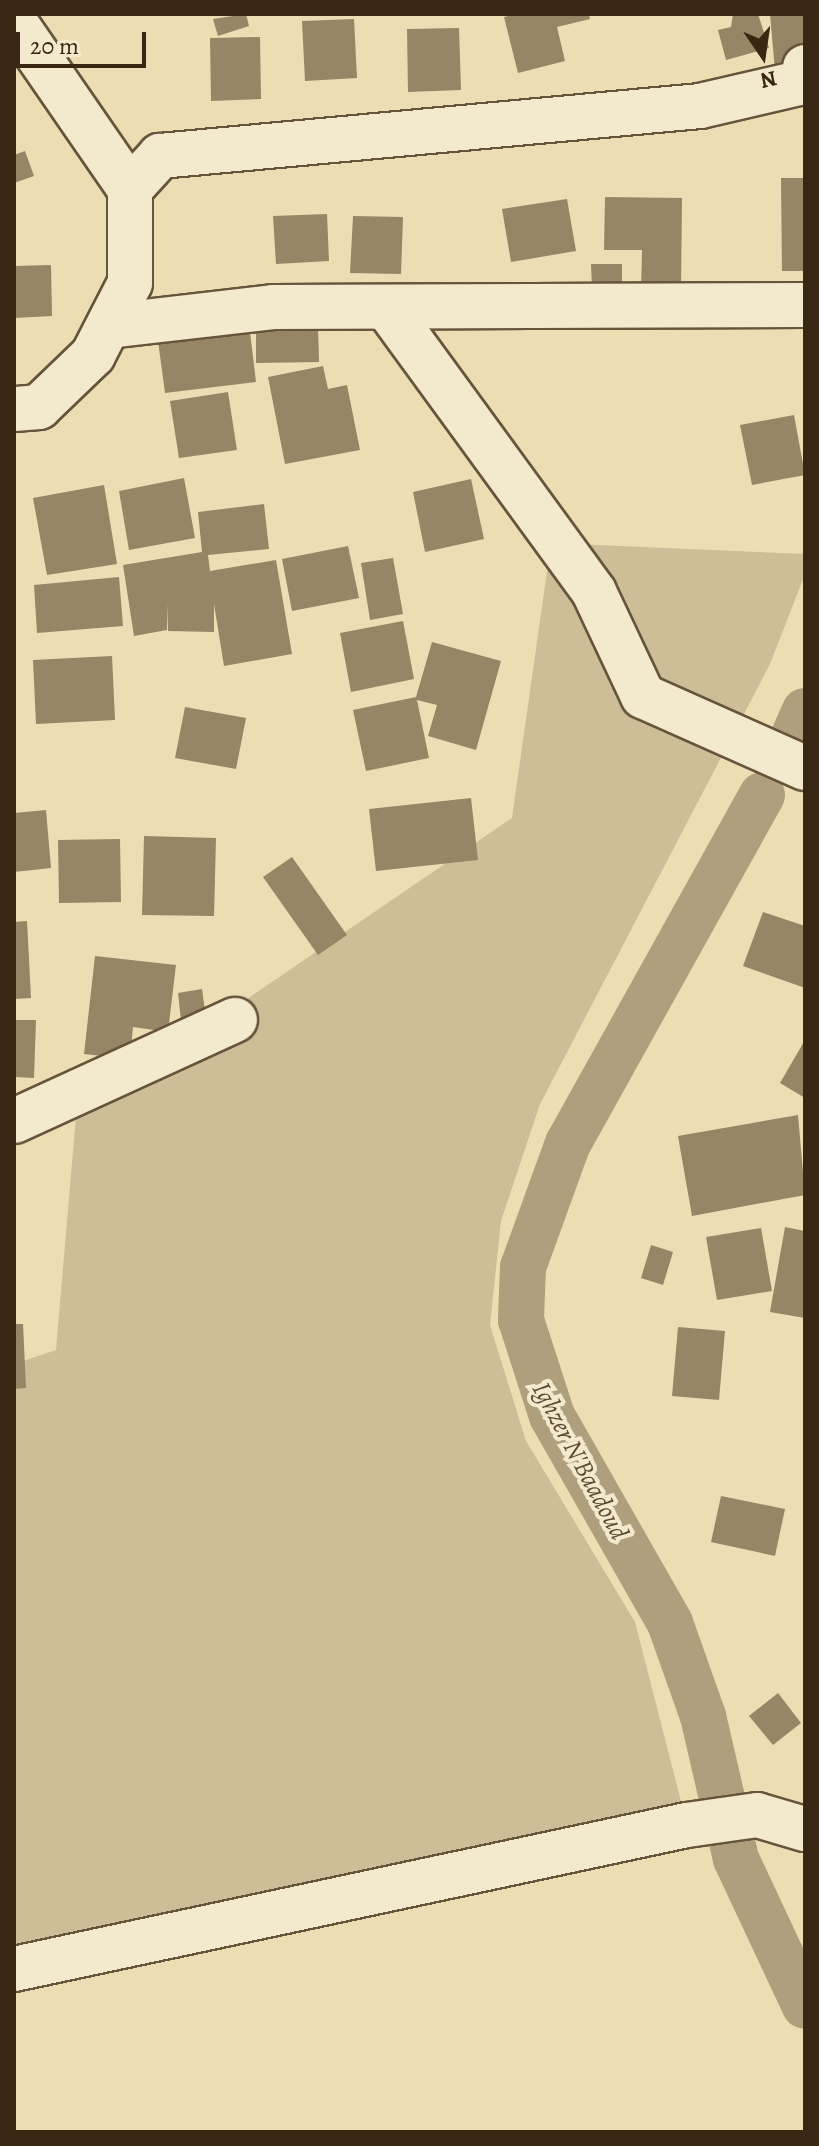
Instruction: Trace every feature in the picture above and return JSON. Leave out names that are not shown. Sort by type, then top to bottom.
[{"type":"street","points":[[14,21],[130,189],[130,283],[109,326],[93,355],[39,407],[14,409]]},
{"type":"street","points":[[130,189],[160,156],[700,106],[804,82],[805,67]]},
{"type":"street","points":[[109,326],[273,307],[390,312],[805,305]]},
{"type":"street","points":[[390,312],[594,592],[643,696],[805,768]]},
{"type":"street","points":[[14,1121],[235,1020]]},
{"type":"street","points":[[14,1969],[687,1825],[757,1815],[805,1829]]},
{"type":"shaded area","points":[[551,543],[805,554],[805,574],[770,664],[540,1104],[501,1221],[490,1325],[526,1441],[635,1622],[684,1813],[14,1944],[14,1364],[56,1350],[76,1116],[512,818]]},
{"type":"building","points":[[246,14],[249,26],[218,36],[213,19]]},
{"type":"building","points":[[517,14],[589,14],[590,19],[557,27],[565,61],[518,73],[504,17]]},
{"type":"building","points":[[733,14],[758,14],[769,48],[726,60],[718,30],[731,27]]},
{"type":"building","points":[[770,14],[805,14],[805,68],[775,71]]},
{"type":"building","points":[[354,19],[357,78],[305,81],[302,21]]},
{"type":"building","points":[[459,28],[461,90],[408,92],[407,29]]},
{"type":"building","points":[[260,37],[261,99],[211,101],[210,38]]},
{"type":"building","points":[[25,151],[34,176],[14,183],[14,155]]},
{"type":"building","points":[[781,178],[805,178],[805,271],[782,271]]},
{"type":"building","points":[[605,197],[682,198],[681,295],[641,295],[642,250],[604,250]]},
{"type":"building","points":[[567,199],[576,251],[511,262],[502,209]]},
{"type":"building","points":[[327,214],[329,261],[276,264],[273,216]]},
{"type":"building","points":[[353,216],[403,217],[401,274],[350,273]]},
{"type":"building","points":[[591,264],[622,264],[622,287],[592,288]]},
{"type":"building","points":[[51,265],[52,316],[14,318],[14,266]]},
{"type":"building","points":[[248,315],[256,382],[165,393],[156,326]]},
{"type":"building","points":[[318,325],[319,362],[256,363],[256,327]]},
{"type":"building","points":[[323,366],[328,389],[347,385],[360,450],[285,464],[268,377]]},
{"type":"building","points":[[228,392],[237,450],[179,458],[170,401]]},
{"type":"building","points":[[794,415],[805,475],[752,485],[740,425]]},
{"type":"building","points":[[184,478],[195,538],[129,550],[119,491]]},
{"type":"building","points":[[471,479],[484,539],[425,552],[413,492]]},
{"type":"building","points":[[104,485],[117,564],[47,575],[33,498]]},
{"type":"building","points":[[264,504],[269,549],[208,555],[210,571],[276,560],[292,654],[224,666],[214,604],[214,632],[168,631],[168,604],[167,630],[134,636],[123,565],[202,552],[198,512]]},
{"type":"building","points":[[348,546],[359,598],[292,611],[282,559]]},
{"type":"building","points":[[393,558],[403,614],[370,620],[361,563]]},
{"type":"building","points":[[119,577],[123,626],[37,633],[34,585]]},
{"type":"building","points":[[403,621],[414,679],[351,692],[340,633]]},
{"type":"building","points":[[432,642],[501,661],[476,750],[428,736],[437,705],[417,700],[429,758],[366,771],[353,710],[416,697]]},
{"type":"building","points":[[112,656],[115,720],[36,724],[33,660]]},
{"type":"building","points":[[185,707],[246,718],[236,769],[175,758]]},
{"type":"building","points":[[471,798],[478,860],[376,871],[369,809]]},
{"type":"building","points":[[46,810],[51,868],[14,872],[14,813]]},
{"type":"building","points":[[144,836],[216,838],[214,916],[142,915]]},
{"type":"building","points":[[120,839],[121,902],[59,903],[58,840]]},
{"type":"building","points":[[292,857],[347,935],[318,955],[263,877]]},
{"type":"building","points":[[763,912],[805,926],[805,988],[743,966]]},
{"type":"building","points":[[27,921],[31,998],[14,999],[14,922]]},
{"type":"building","points":[[95,956],[176,965],[168,1032],[133,1027],[130,1059],[84,1054]]},
{"type":"building","points":[[202,989],[207,1025],[182,1029],[178,993]]},
{"type":"building","points":[[14,1020],[36,1020],[34,1078],[14,1077]]},
{"type":"building","points":[[805,1040],[805,1098],[780,1083]]},
{"type":"building","points":[[798,1115],[805,1195],[692,1216],[678,1136]]},
{"type":"building","points":[[785,1227],[805,1231],[805,1318],[770,1312]]},
{"type":"building","points":[[761,1228],[772,1291],[717,1300],[706,1237]]},
{"type":"building","points":[[651,1245],[673,1252],[663,1285],[641,1278]]},
{"type":"building","points":[[14,1324],[23,1324],[26,1388],[14,1389]]},
{"type":"building","points":[[678,1327],[725,1331],[719,1400],[672,1396]]},
{"type":"building","points":[[721,1496],[785,1509],[775,1556],[711,1542]]},
{"type":"building","points":[[778,1693],[801,1723],[773,1745],[749,1716]]},
{"type":"waterway","name":"Ighzer N'Baadoud","points":[[791,742],[805,711]]},
{"type":"waterway","name":"Ighzer N'Baadoud","points":[[762,795],[568,1143],[523,1267],[521,1320],[552,1416],[670,1623],[703,1716],[736,1859],[805,2006]]}]
